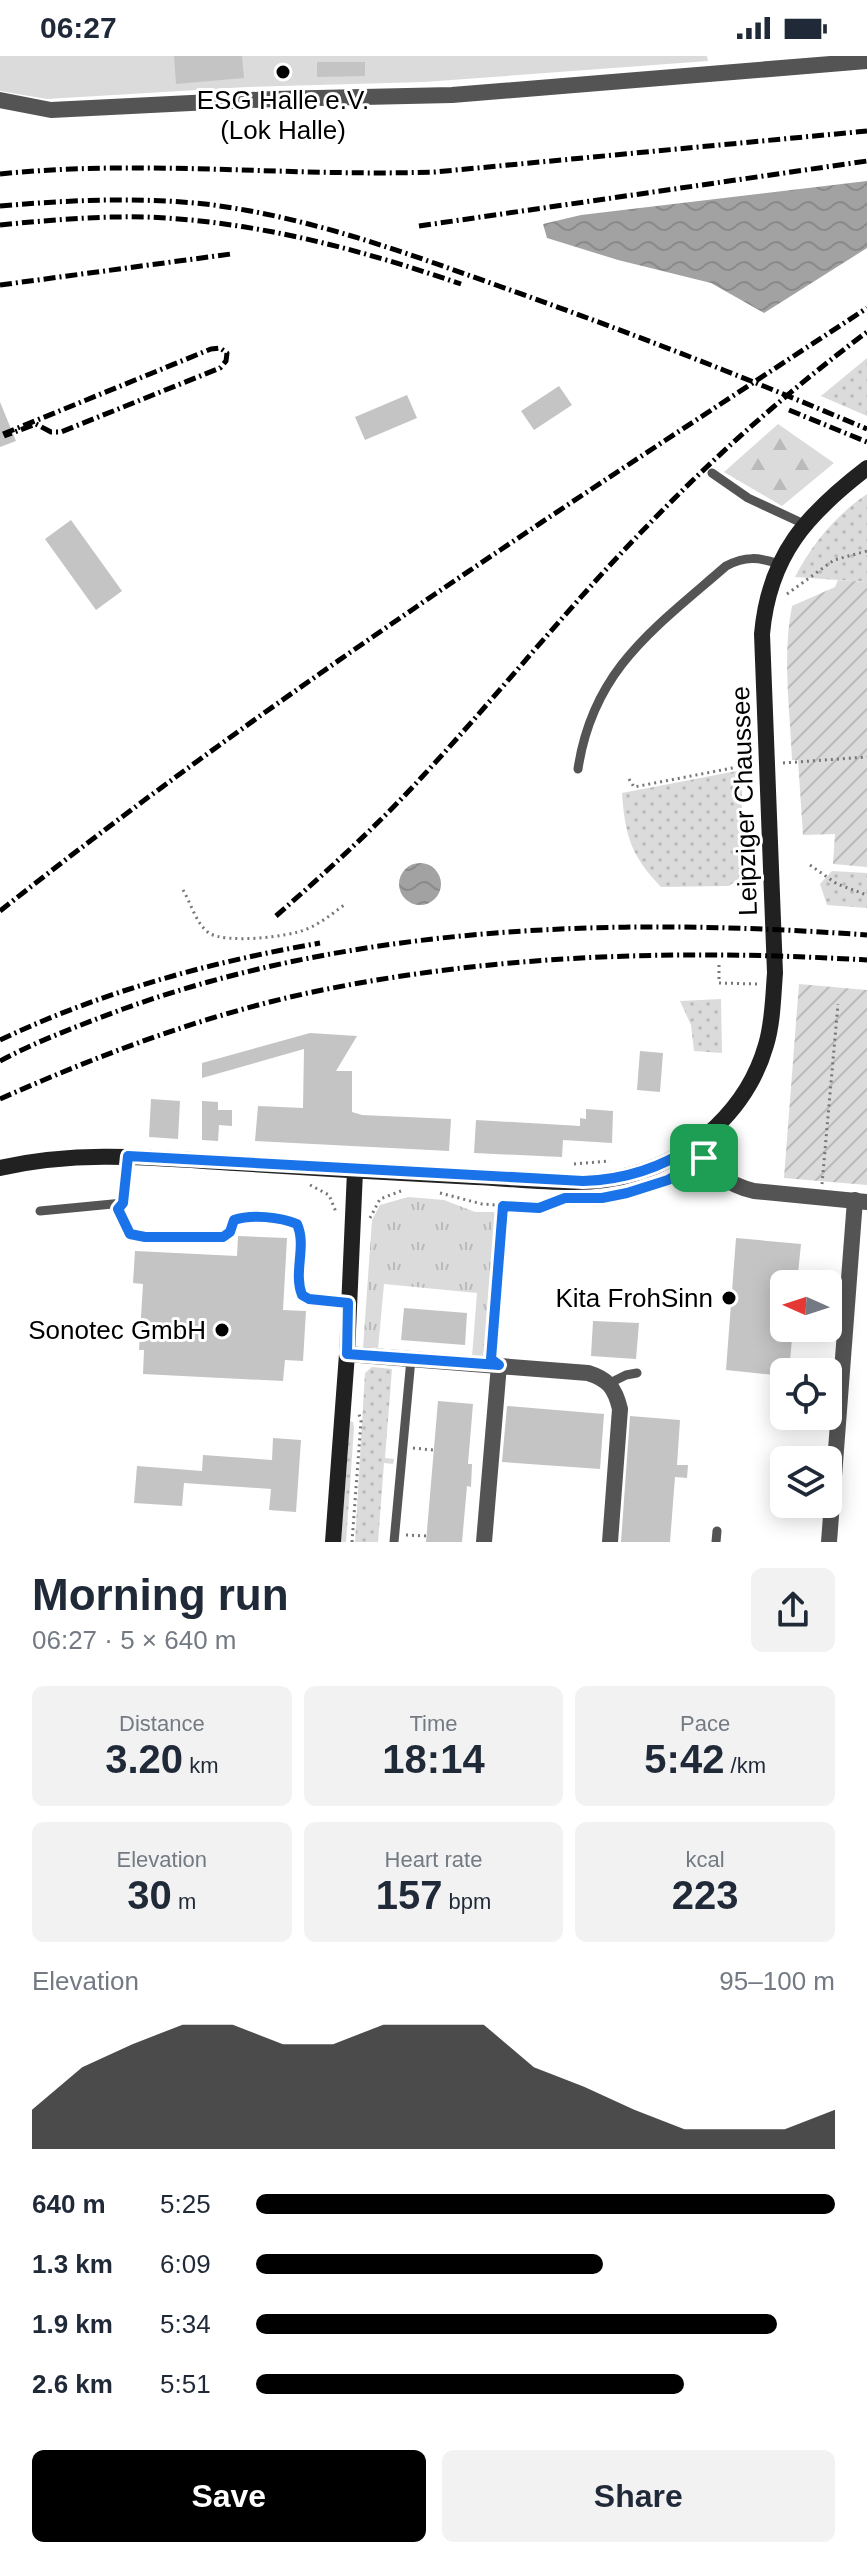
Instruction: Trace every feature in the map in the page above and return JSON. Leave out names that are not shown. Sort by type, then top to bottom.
[{"type":"main road","name":"Leipziger Chaussee","points":[[0,1168],[53,1158],[128,1156],[355,1171],[597,1181],[642,1171],[670,1160],[695,1145],[718,1126],[750,1084],[766,1044],[772,1018],[775,973],[762,634],[767,597],[779,564],[804,524],[867,468]]},
{"type":"main road","points":[[333,1542],[347,1354],[355,1171]]},
{"type":"street","points":[[0,100],[51,110],[273,99],[452,95],[809,61],[867,61]]},
{"type":"street","points":[[695,1145],[713,1171],[737,1187],[861,1201],[829,1542]]},
{"type":"street","points":[[347,1354],[588,1373],[610,1383],[620,1409],[610,1542]]},
{"type":"street","points":[[484,1542],[499,1365]]},
{"type":"lane","points":[[712,473],[748,498],[804,524]]},
{"type":"lane","points":[[578,769],[585,734],[604,689],[644,638],[726,566],[746,558],[779,564]]},
{"type":"lane","points":[[128,1156],[123,1203],[118,1209],[130,1234],[145,1237],[223,1237],[230,1232],[234,1220],[242,1217],[287,1220],[297,1224],[301,1232],[299,1287],[302,1295],[309,1299],[348,1303]]},
{"type":"lane","points":[[40,1211],[123,1203]]},
{"type":"lane","points":[[394,1538],[411,1359]]},
{"type":"lane","points":[[610,1383],[637,1373]]},
{"type":"path","points":[[786,584],[783,594],[794,591],[834,560],[867,551]]},
{"type":"path","points":[[781,763],[867,757]]},
{"type":"path","points":[[629,779],[634,787],[753,764]]},
{"type":"path","points":[[810,865],[837,884],[867,895]]},
{"type":"path","points":[[183,890],[209,933],[226,938],[267,937],[304,931],[326,920],[344,905]]},
{"type":"path","points":[[719,965],[719,983],[761,984]]},
{"type":"path","points":[[822,1186],[838,1004]]},
{"type":"path","points":[[585,1163],[613,1161]]},
{"type":"path","points":[[306,1185],[319,1188],[329,1195],[337,1214]]},
{"type":"path","points":[[368,1227],[377,1202],[408,1189]]},
{"type":"path","points":[[432,1191],[482,1204],[539,1208],[570,1198]]},
{"type":"path","points":[[499,1365],[491,1359],[503,1206]]},
{"type":"path","points":[[350,1542],[361,1421],[356,1411]]},
{"type":"path","points":[[401,1448],[433,1450]]},
{"type":"path","points":[[394,1538],[427,1536]]},
{"type":"green space","name":"ESG Halle e.V. (Lok Halle)","points":[[0,56],[707,56],[708,61],[424,82],[247,87],[47,99],[0,91]]},
{"type":"green space","points":[[867,358],[867,416],[821,396]]},
{"type":"green space","points":[[778,424],[834,463],[782,506],[724,472]]},
{"type":"green space","points":[[867,494],[867,582],[795,577],[826,531]]},
{"type":"green space","points":[[838,580],[867,582],[867,867],[833,864],[835,834],[803,835],[798,760],[792,760],[787,663],[792,606],[835,587]]},
{"type":"green space","points":[[742,770],[742,876],[729,886],[661,887],[631,844],[622,793]]},
{"type":"green space","points":[[832,871],[867,873],[867,908],[827,905],[820,884]]},
{"type":"green space","points":[[799,984],[867,990],[867,1185],[784,1178]]},
{"type":"green space","points":[[721,999],[722,1053],[694,1051],[691,1025],[680,1001]]},
{"type":"green space","points":[[408,1197],[444,1200],[475,1212],[494,1212],[499,1217],[488,1358],[472,1357],[477,1293],[384,1284],[378,1349],[363,1348],[372,1220],[380,1205]]},
{"type":"green space","points":[[372,1367],[392,1369],[385,1458],[394,1459],[393,1464],[384,1463],[378,1542],[355,1542],[365,1373]]},
{"type":"green space","points":[[350,1421],[354,1428],[346,1542],[341,1542]]},
{"type":"water","points":[[867,181],[867,248],[764,313],[711,283],[618,260],[547,238],[543,224],[581,215]]},
{"type":"water","points":[[420,863],[435,869],[441,884],[435,899],[420,905],[405,899],[399,884],[405,869]]},
{"type":"building","points":[[174,56],[242,56],[244,78],[176,84]]},
{"type":"building","points":[[317,62],[365,62],[365,76],[317,77]]},
{"type":"building","points":[[559,386],[572,405],[534,430],[521,411]]},
{"type":"building","points":[[407,395],[417,418],[365,440],[355,417]]},
{"type":"building","points":[[0,402],[16,441],[0,447]]},
{"type":"building","points":[[71,520],[122,591],[96,610],[45,539]]},
{"type":"building","points":[[310,1033],[357,1036],[336,1071],[352,1071],[352,1112],[451,1119],[449,1151],[255,1141],[258,1106],[303,1108],[304,1049],[202,1078],[202,1063]]},
{"type":"building","points":[[640,1051],[663,1053],[660,1092],[637,1090]]},
{"type":"building","points":[[151,1099],[180,1101],[178,1139],[149,1137]]},
{"type":"building","points":[[202,1101],[218,1102],[218,1110],[232,1110],[232,1126],[219,1125],[218,1141],[202,1140]]},
{"type":"building","points":[[586,1109],[613,1111],[612,1143],[563,1140],[562,1157],[474,1153],[476,1120],[580,1126],[580,1118],[586,1119]]},
{"type":"building","points":[[238,1236],[287,1238],[283,1310],[306,1311],[303,1361],[285,1360],[283,1381],[143,1374],[144,1350],[139,1350],[143,1284],[133,1283],[135,1251],[237,1256]]},
{"type":"building","points":[[736,1238],[801,1244],[798,1270],[770,1270],[770,1342],[792,1342],[790,1358],[770,1358],[770,1375],[726,1370]]},
{"type":"building","points":[[404,1308],[467,1313],[465,1345],[401,1340]]},
{"type":"building","points":[[593,1321],[639,1323],[636,1359],[591,1356]]},
{"type":"building","points":[[438,1401],[473,1404],[468,1464],[472,1464],[471,1487],[467,1486],[462,1542],[426,1542]]},
{"type":"building","points":[[507,1406],[604,1414],[600,1469],[502,1462]]},
{"type":"building","points":[[630,1416],[680,1420],[677,1465],[688,1465],[687,1478],[675,1477],[670,1542],[621,1542]]},
{"type":"building","points":[[273,1438],[301,1440],[296,1512],[269,1510],[271,1489],[184,1483],[182,1506],[134,1503],[137,1466],[202,1471],[203,1455],[272,1460]]},
{"type":"railway","points":[[0,174],[109,168],[435,172],[867,131]]},
{"type":"railway","points":[[419,226],[867,161]]},
{"type":"railway","points":[[0,206],[102,200],[179,202],[242,210],[316,226],[425,260],[590,319],[867,429]]},
{"type":"railway","points":[[0,225],[128,217],[226,224],[345,248],[461,284]]},
{"type":"railway","points":[[0,285],[231,254]]},
{"type":"railway","points":[[0,911],[104,830],[318,675],[536,526],[867,308]]},
{"type":"railway","points":[[276,916],[404,796],[623,551],[678,495],[756,422],[867,332]]},
{"type":"railway","points":[[3,434],[211,349],[220,348],[227,353],[226,361],[220,368],[61,432],[51,432],[36,424],[4,436]]},
{"type":"railway","points":[[789,410],[867,442]]},
{"type":"railway","points":[[0,1061],[123,1009],[213,981],[304,959],[397,943],[490,933],[585,928],[679,927],[867,935]]},
{"type":"railway","points":[[0,1040],[117,993],[197,969],[320,943]]},
{"type":"railway","points":[[0,1099],[113,1052],[190,1025],[268,1002],[377,980],[516,963],[656,955],[867,960]]},
{"type":"place","name":"ESG Halle e.V. (Lok Halle)","points":[[283,72]]},
{"type":"place","name":"Kita FrohSinn","points":[[729,1298]]},
{"type":"place","name":"Sonotec GmbH","points":[[222,1330]]},
{"type":"route","points":[[695,1145],[704,1158],[668,1180],[627,1193],[602,1198],[565,1198],[539,1208],[503,1206],[491,1359],[499,1365],[347,1354],[348,1303],[309,1299],[302,1295],[299,1287],[301,1232],[297,1224],[287,1220],[242,1217],[234,1220],[230,1232],[223,1237],[145,1237],[130,1234],[118,1209],[123,1203],[128,1156],[560,1181],[597,1181],[634,1174],[670,1160],[695,1145]]}]
